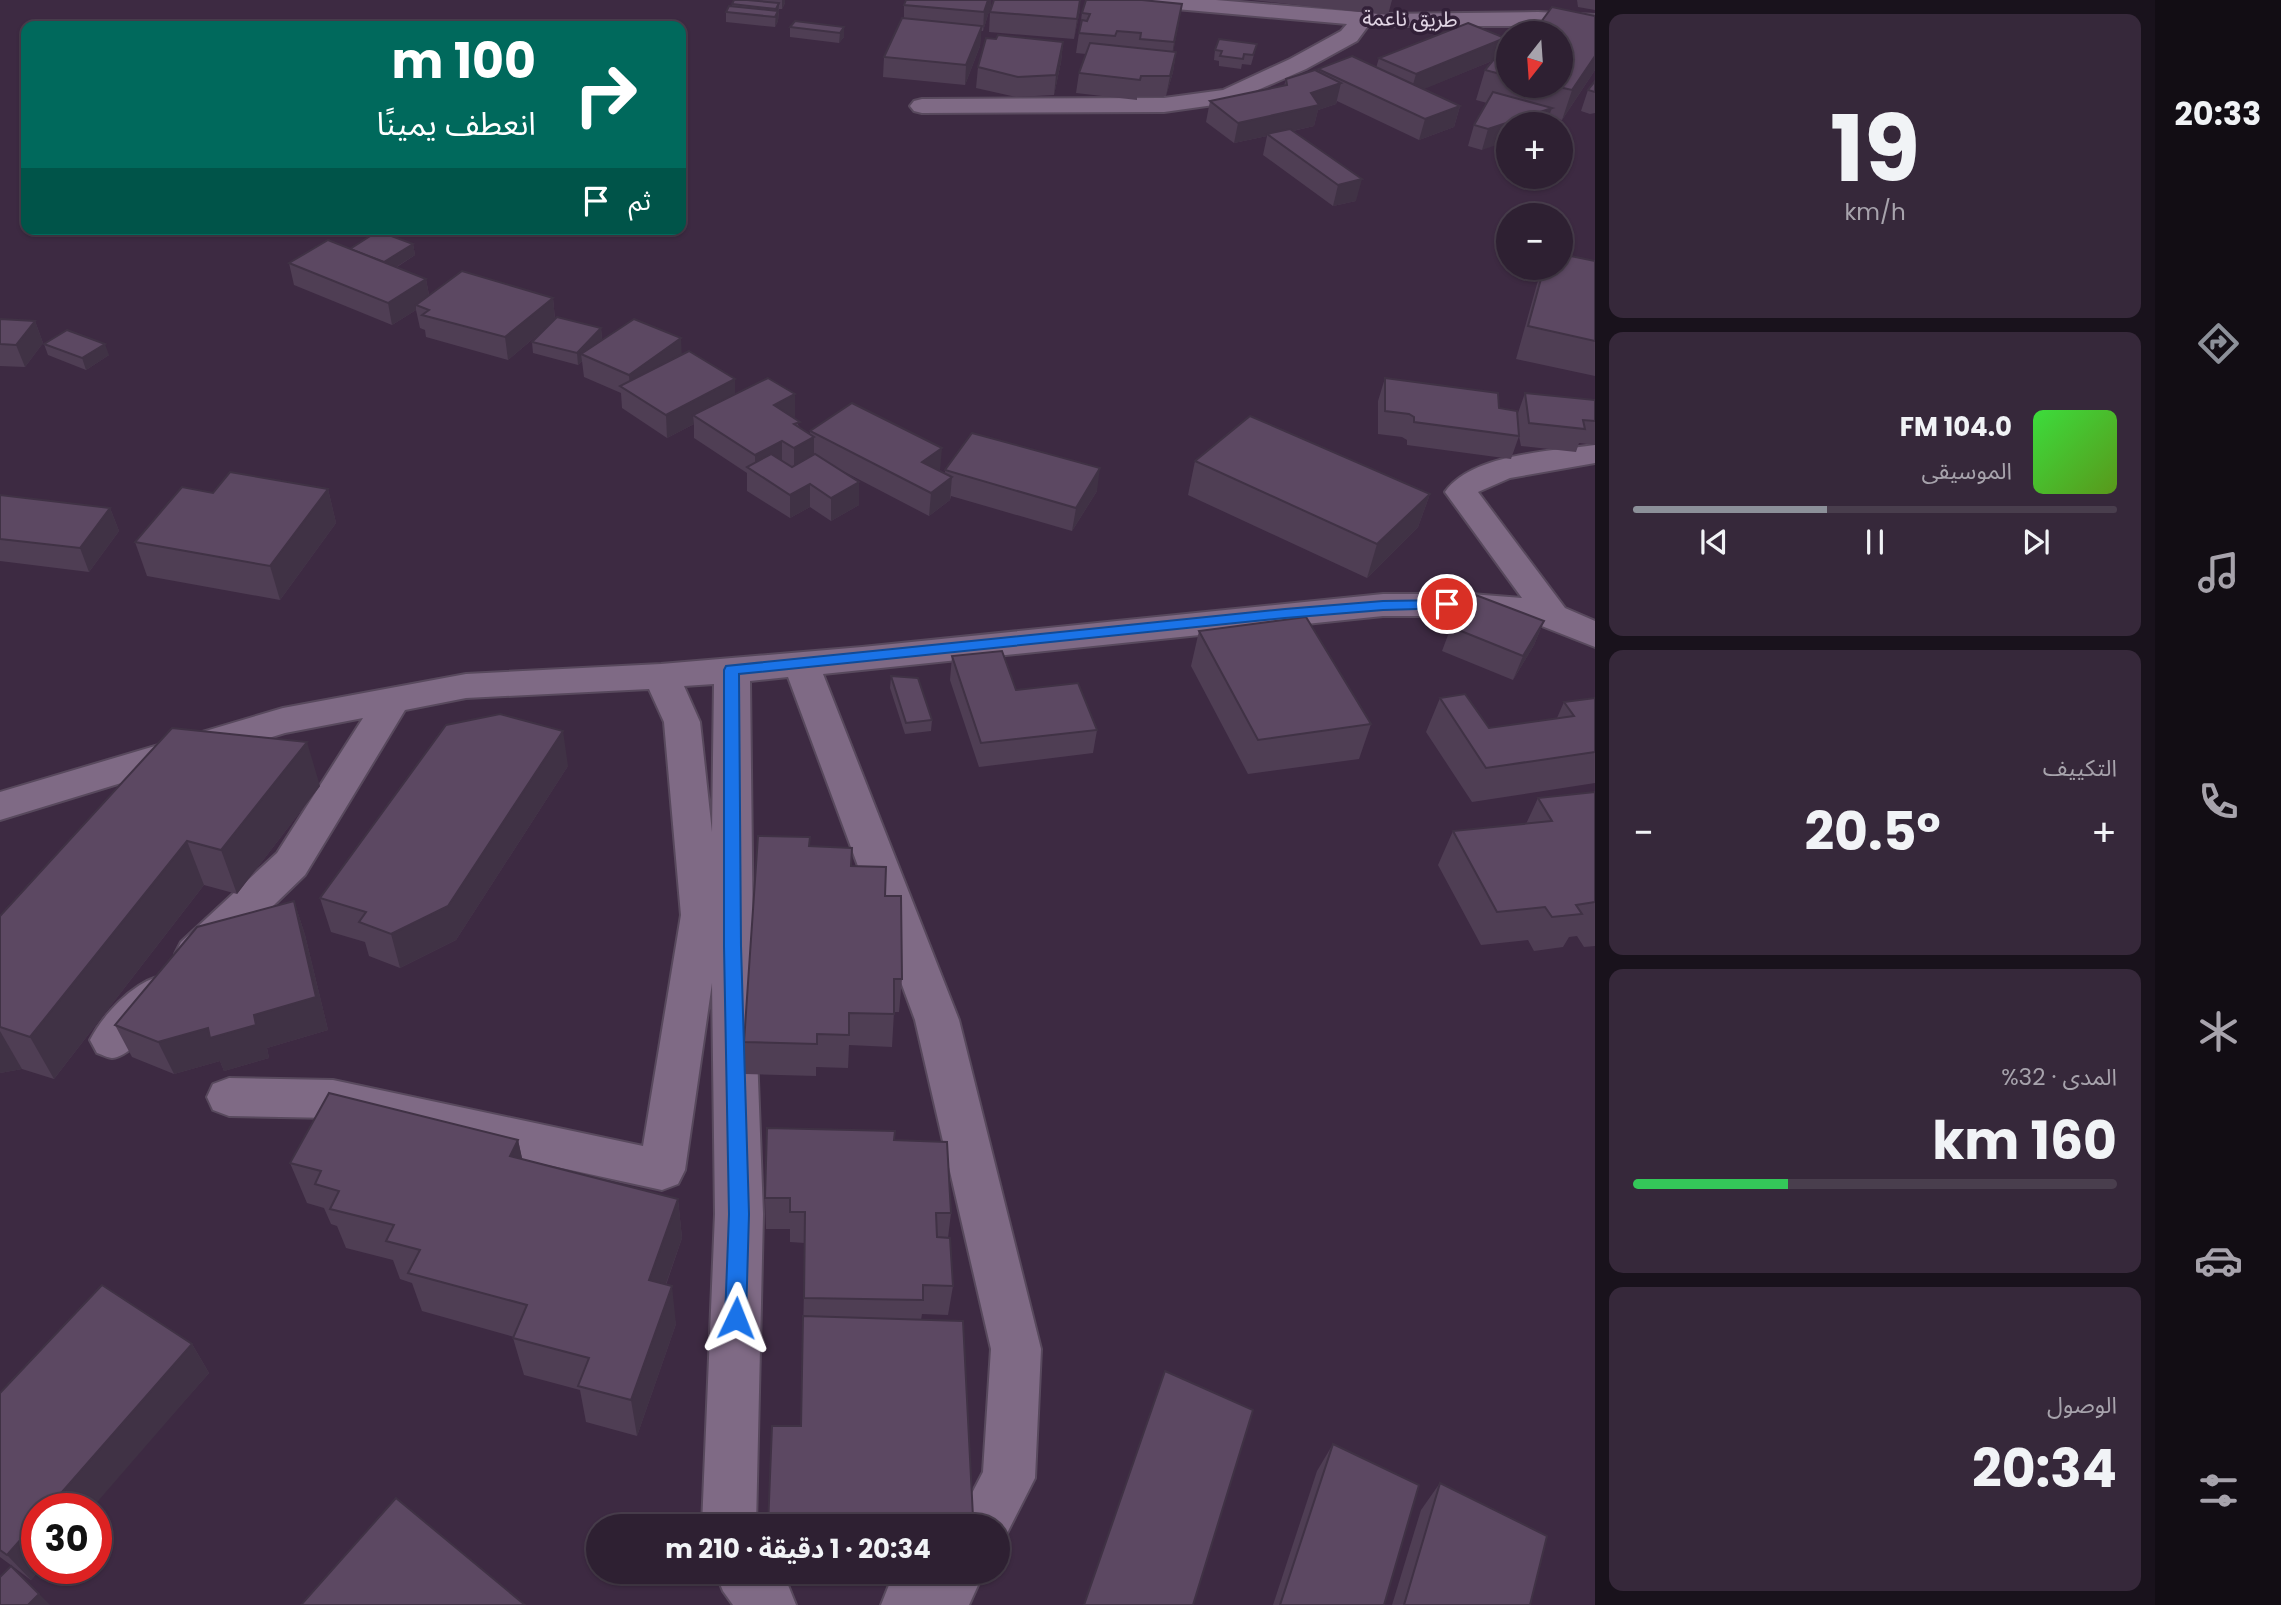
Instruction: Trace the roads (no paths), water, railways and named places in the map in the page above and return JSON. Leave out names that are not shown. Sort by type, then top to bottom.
[{"type":"street","name":"طريق ناعمة","points":[[1142,0],[1202,2],[1362,19],[1565,11],[1595,19]]},
{"type":"street","points":[[922,106],[1164,106],[1228,96],[1298,64],[1349,36],[1362,19]]},
{"type":"street","points":[[1553,616],[1461,492],[1468,483],[1519,464],[1595,454]]},
{"type":"street","points":[[0,806],[283,721],[466,686],[661,676],[801,664],[1383,605],[1471,605],[1529,610],[1553,616],[1595,635]]},
{"type":"street","points":[[801,664],[937,1020],[1016,1349],[1009,1478],[989,1514]]},
{"type":"street","points":[[729,1514],[739,1214],[732,946],[732,670]]},
{"type":"street","points":[[229,1097],[333,1099],[662,1170],[701,915],[682,722],[661,676]]},
{"type":"street","points":[[111,1040],[209,941],[291,864],[393,700]]},
{"type":"street","points":[[751,1584],[768,1605]]},
{"type":"street","points":[[909,1605],[946,1592],[950,1584]]}]
